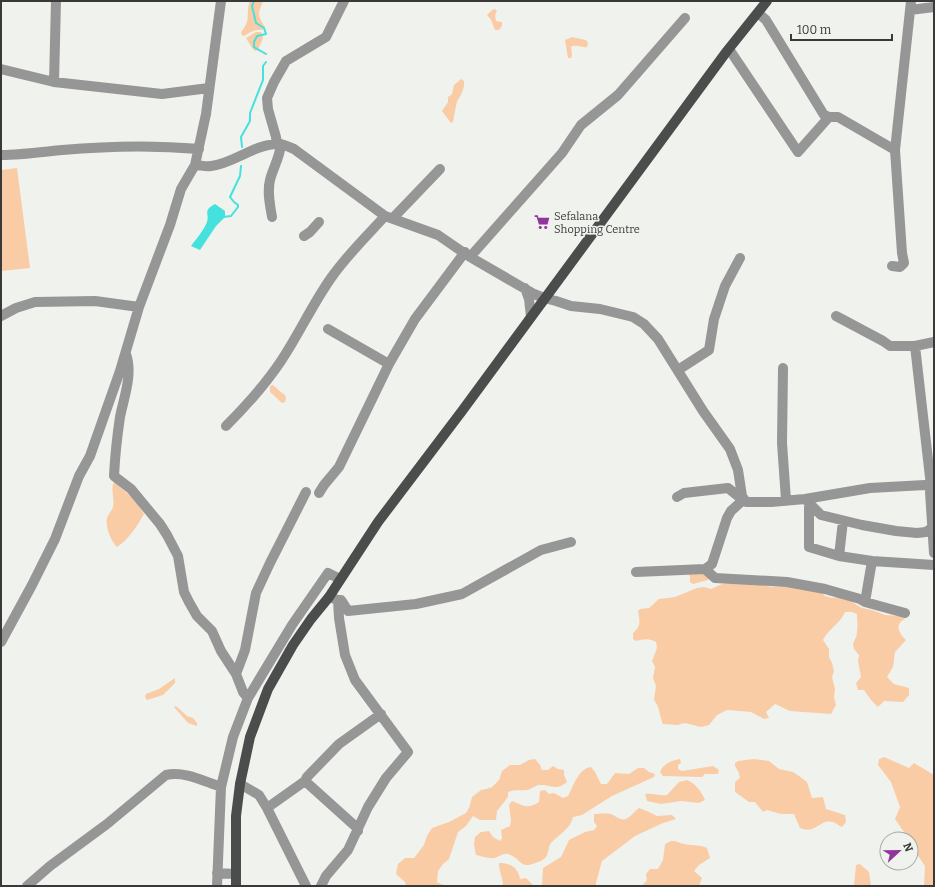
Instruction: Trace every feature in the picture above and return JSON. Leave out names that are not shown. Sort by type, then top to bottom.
[{"type":"main road","points":[[236,886],[236,816],[240,784],[250,737],[268,689],[293,645],[311,619],[334,599],[340,579],[378,522],[462,411],[729,49],[767,1]]},
{"type":"street","points":[[54,82],[56,1]]},
{"type":"street","points":[[1,642],[4,630],[55,539],[79,476],[90,456],[120,371],[139,307],[170,225],[181,189],[195,165],[209,88],[221,1]]},
{"type":"street","points":[[272,217],[268,190],[270,180],[281,151],[268,109],[267,98],[286,61],[326,37],[344,1]]},
{"type":"street","points":[[892,266],[900,267],[904,264],[902,253],[896,150],[911,6],[934,7]]},
{"type":"street","points":[[758,13],[766,20],[824,115],[829,117],[838,117],[896,150]]},
{"type":"street","points":[[319,493],[339,467],[389,364],[415,319],[468,254],[562,153],[581,126],[618,95],[685,18]]},
{"type":"street","points":[[729,49],[798,152],[829,117]]},
{"type":"street","points":[[1,69],[54,82],[162,94],[209,88]]},
{"type":"street","points":[[195,165],[210,166],[220,164],[262,147],[279,144],[294,149],[389,217],[438,235],[544,298],[571,306],[600,309],[633,317],[644,324],[658,339],[732,453],[738,470],[743,500]]},
{"type":"street","points":[[1,155],[32,154],[62,150],[131,147],[172,147],[199,149]]},
{"type":"street","points":[[226,426],[253,399],[277,366],[296,337],[306,317],[332,277],[347,258],[440,169]]},
{"type":"street","points":[[304,236],[319,222]]},
{"type":"street","points":[[678,370],[709,350],[716,312],[726,286],[740,258]]},
{"type":"street","points":[[525,288],[529,299],[531,317]]},
{"type":"street","points":[[1,316],[16,308],[35,302],[95,301],[139,307]]},
{"type":"street","points":[[836,316],[890,346],[915,346],[934,342]]},
{"type":"street","points":[[328,329],[389,364]]},
{"type":"street","points":[[915,346],[931,460],[932,487],[930,492],[934,553]]},
{"type":"street","points":[[126,352],[129,371],[120,418],[114,476],[131,489],[160,524],[167,535],[178,556],[184,592],[198,616],[212,632],[221,651],[236,674],[243,692],[248,698]]},
{"type":"street","points":[[783,368],[782,443],[786,500]]},
{"type":"street","points":[[677,497],[684,493],[728,488],[743,500],[750,503],[807,500],[870,488],[925,485],[932,487]]},
{"type":"street","points":[[236,674],[245,650],[256,593],[306,492]]},
{"type":"street","points":[[636,572],[705,569],[712,564],[731,511],[743,500]]},
{"type":"street","points":[[807,500],[821,515],[843,521],[896,531],[917,533],[926,532],[932,528]]},
{"type":"street","points":[[807,500],[809,548],[839,556],[872,561],[934,565]]},
{"type":"street","points":[[839,556],[843,521]]},
{"type":"street","points":[[321,886],[326,876],[348,850],[368,808],[386,778],[408,752],[355,680],[345,655],[339,618],[334,599],[341,600],[348,611],[416,604],[439,600],[462,594],[541,550],[571,542]]},
{"type":"street","points":[[865,602],[872,561]]},
{"type":"street","points":[[705,569],[715,578],[787,582],[825,589],[905,613]]},
{"type":"street","points":[[217,886],[221,787],[233,737],[248,698],[292,626],[328,573],[340,579]]},
{"type":"street","points":[[267,808],[305,781],[307,777],[339,744],[380,714]]},
{"type":"street","points":[[27,886],[50,866],[107,824],[166,775],[174,773],[187,775],[221,787]]},
{"type":"street","points":[[305,781],[355,826],[358,831]]},
{"type":"street","points":[[240,784],[259,795],[306,886]]},
{"type":"street","points":[[217,873],[235,874]]},
{"type":"shaded area","points":[[250,1],[263,1],[259,14],[265,27],[262,30],[253,31],[244,36],[241,32],[246,24]]},
{"type":"shaded area","points":[[495,9],[497,11],[495,15],[496,21],[502,22],[502,26],[499,30],[495,30],[487,15]]},
{"type":"shaded area","points":[[256,32],[261,32],[263,38],[258,50],[255,51],[246,38]]},
{"type":"shaded area","points":[[572,37],[585,40],[588,44],[587,47],[571,47],[572,55],[571,58],[568,58],[565,40]]},
{"type":"shaded area","points":[[461,79],[464,81],[464,87],[457,102],[453,122],[451,123],[442,111],[448,102],[448,97],[452,94],[454,85]]},
{"type":"shaded area","points":[[17,168],[30,268],[1,271],[1,170]]},
{"type":"shaded area","points":[[273,385],[285,395],[285,402],[282,403],[270,392],[270,386]]},
{"type":"shaded area","points":[[114,482],[135,500],[144,514],[129,536],[117,547],[109,534],[107,525],[108,517],[113,507],[112,488]]},
{"type":"shaded area","points":[[695,571],[708,576],[708,580],[693,584],[690,582],[688,572]]},
{"type":"shaded area","points":[[730,583],[772,587],[787,586],[821,592],[825,596],[847,599],[862,608],[885,615],[902,616],[905,619],[900,624],[899,629],[901,635],[906,640],[895,652],[893,667],[887,677],[894,684],[909,688],[909,695],[903,702],[884,701],[878,707],[864,690],[858,690],[856,683],[861,677],[858,661],[859,655],[855,651],[853,645],[857,635],[857,614],[845,612],[823,640],[829,649],[829,657],[834,671],[832,677],[835,689],[834,697],[836,705],[831,714],[790,711],[775,704],[766,712],[769,718],[764,719],[751,712],[727,710],[717,715],[709,725],[701,727],[685,723],[677,725],[663,724],[654,700],[656,686],[653,678],[655,667],[652,661],[657,648],[656,642],[649,639],[636,641],[633,639],[633,633],[639,624],[638,611],[640,609],[649,608],[659,599],[675,597],[697,588],[704,587],[711,589],[722,584]]},
{"type":"shaded area","points":[[175,678],[175,683],[163,695],[147,700],[145,697],[146,694],[159,689]]},
{"type":"shaded area","points":[[176,706],[187,716],[193,718],[197,723],[197,726],[188,723],[174,707]]},
{"type":"shaded area","points":[[884,757],[909,768],[914,763],[934,775],[934,886],[924,886],[925,866],[919,857],[919,831],[903,831],[895,819],[900,807],[891,782],[878,765],[879,759]]},
{"type":"shaded area","points":[[535,759],[542,770],[548,770],[553,766],[564,770],[564,775],[567,782],[559,787],[539,785],[527,790],[508,792],[508,797],[497,811],[496,820],[480,820],[473,816],[466,826],[458,832],[449,859],[438,871],[437,882],[445,886],[406,886],[405,882],[396,874],[398,864],[405,858],[414,858],[424,845],[432,828],[449,822],[466,813],[472,797],[481,790],[492,787],[499,780],[502,771],[510,765],[520,765],[529,760]]},
{"type":"shaded area","points":[[680,759],[681,763],[678,765],[678,769],[682,771],[713,766],[719,770],[718,774],[705,774],[702,777],[663,776],[660,772],[663,767],[671,761]]},
{"type":"shaded area","points":[[754,759],[769,761],[779,769],[793,772],[799,776],[807,782],[812,798],[823,797],[826,809],[845,815],[846,822],[842,827],[834,822],[828,821],[814,828],[805,830],[800,828],[794,814],[781,814],[767,810],[763,812],[755,802],[749,802],[735,792],[735,782],[740,778],[735,763],[738,761]]},
{"type":"shaded area","points":[[591,767],[601,784],[607,784],[615,773],[629,774],[638,768],[644,768],[655,774],[654,777],[612,796],[582,815],[573,817],[567,829],[550,844],[546,857],[540,861],[526,865],[508,854],[504,854],[496,858],[487,858],[476,855],[474,845],[475,837],[481,832],[489,831],[493,837],[500,841],[502,838],[501,830],[510,826],[511,820],[509,805],[512,801],[525,806],[531,806],[539,802],[540,791],[545,790],[549,794],[554,793],[563,798],[568,796],[580,774],[587,768]]},
{"type":"shaded area","points":[[687,780],[698,788],[705,800],[699,803],[681,801],[661,804],[647,801],[645,794],[667,795],[679,782]]},
{"type":"shaded area","points":[[639,808],[657,816],[672,815],[676,819],[663,823],[635,836],[602,861],[596,886],[542,886],[543,868],[561,857],[569,840],[585,832],[594,830],[597,826],[594,822],[594,814],[611,814],[620,819],[626,819]]},
{"type":"shaded area","points":[[671,841],[707,848],[710,858],[699,865],[694,871],[702,878],[699,886],[642,886],[647,880],[646,874],[650,869],[658,869],[663,860],[665,844]]},
{"type":"shaded area","points":[[499,863],[513,866],[520,879],[526,878],[534,886],[503,886]]},
{"type":"shaded area","points":[[860,864],[869,872],[871,886],[854,886],[856,865]]},
{"type":"water","points":[[215,204],[225,211],[225,217],[216,226],[200,250],[191,246],[206,225],[208,219],[207,212],[209,208]]},
{"type":"waterway","points":[[254,1],[252,6],[256,23],[264,28],[266,34],[257,36],[254,42],[254,47],[266,54]]},
{"type":"waterway","points":[[242,147],[241,137],[250,121],[250,113],[263,80],[263,66],[266,62]]},
{"type":"waterway","points":[[223,217],[231,216],[238,207],[238,205],[230,197],[240,176],[241,166]]},
{"type":"place","name":"Sefalana Shopping Centre","points":[[542,222]]}]
